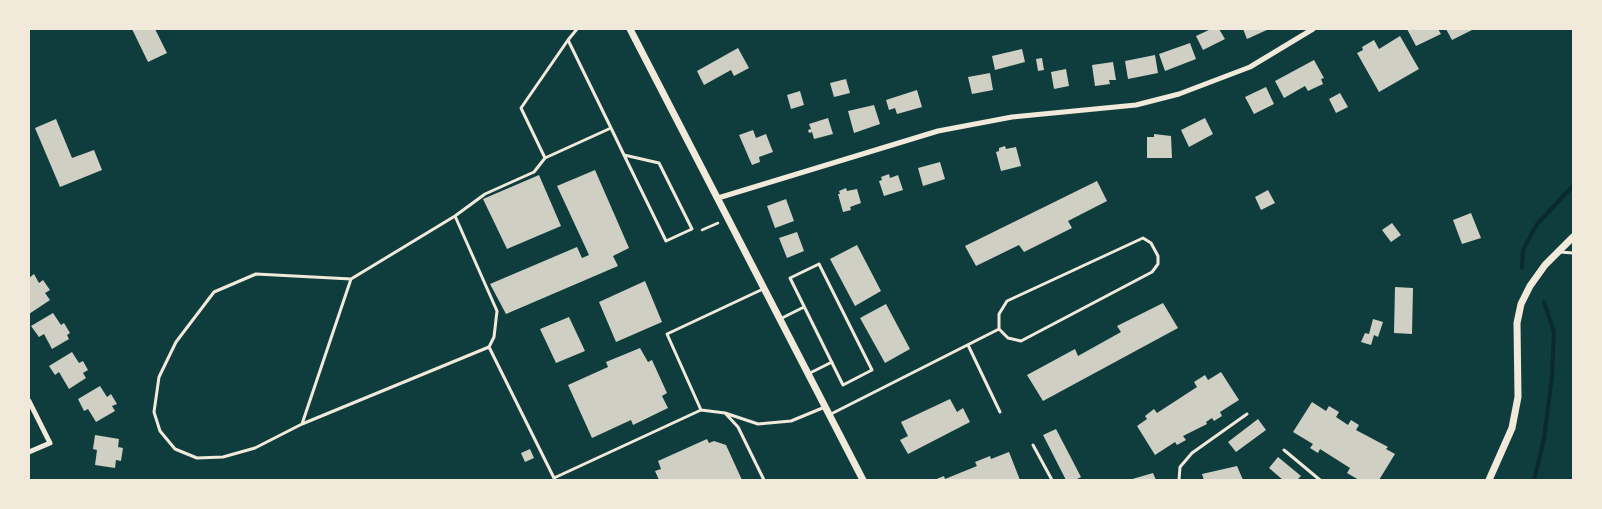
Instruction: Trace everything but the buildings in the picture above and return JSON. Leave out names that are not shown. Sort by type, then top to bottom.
[{"type":"street","points":[[630,29],[863,480]]},
{"type":"street","points":[[718,198],[938,131],[1012,118],[1136,105],[1179,94],[1250,68],[1313,29]]},
{"type":"street","points":[[1489,480],[1512,428],[1518,397],[1517,332],[1521,304],[1530,286],[1557,251],[1573,237]]},
{"type":"street","points":[[29,401],[50,443],[29,452]]},
{"type":"lane","points":[[545,158],[521,108],[577,29]]},
{"type":"lane","points":[[568,40],[611,128],[624,155],[666,241],[692,229],[659,163],[624,155]]},
{"type":"lane","points":[[455,216],[497,311],[494,337],[489,347],[302,424],[255,448],[223,457],[197,458],[176,449],[160,431],[154,412],[159,377],[176,342],[214,292],[256,274],[351,279],[455,216],[485,194],[534,172],[545,158],[611,128]]},
{"type":"lane","points":[[1143,238],[1150,243],[1158,256],[1158,264],[1152,272],[1021,341],[1008,338],[999,329],[999,314],[1007,302],[1143,238]]},
{"type":"lane","points":[[1557,251],[1573,253]]},
{"type":"lane","points":[[819,264],[872,370],[843,385],[804,307],[790,278],[819,264]]},
{"type":"lane","points":[[302,424],[351,279]]},
{"type":"lane","points":[[701,410],[667,334],[764,288]]},
{"type":"lane","points":[[779,319],[804,307]]},
{"type":"lane","points":[[829,415],[999,329]]},
{"type":"lane","points":[[968,345],[1000,412]]},
{"type":"lane","points":[[489,347],[552,479],[701,410],[725,413],[758,424],[791,421],[825,407]]},
{"type":"lane","points":[[808,374],[832,362]]},
{"type":"lane","points":[[725,413],[738,427],[764,480]]},
{"type":"lane","points":[[1179,480],[1180,466],[1192,453],[1247,414]]},
{"type":"lane","points":[[1033,445],[1052,480]]},
{"type":"lane","points":[[1284,450],[1319,480]]},
{"type":"path","points":[[702,230],[718,223]]},
{"type":"waterway","points":[[1522,267],[1523,250],[1537,224],[1573,186]]},
{"type":"waterway","points":[[1534,480],[1544,439],[1552,376],[1554,332],[1544,302]]}]
